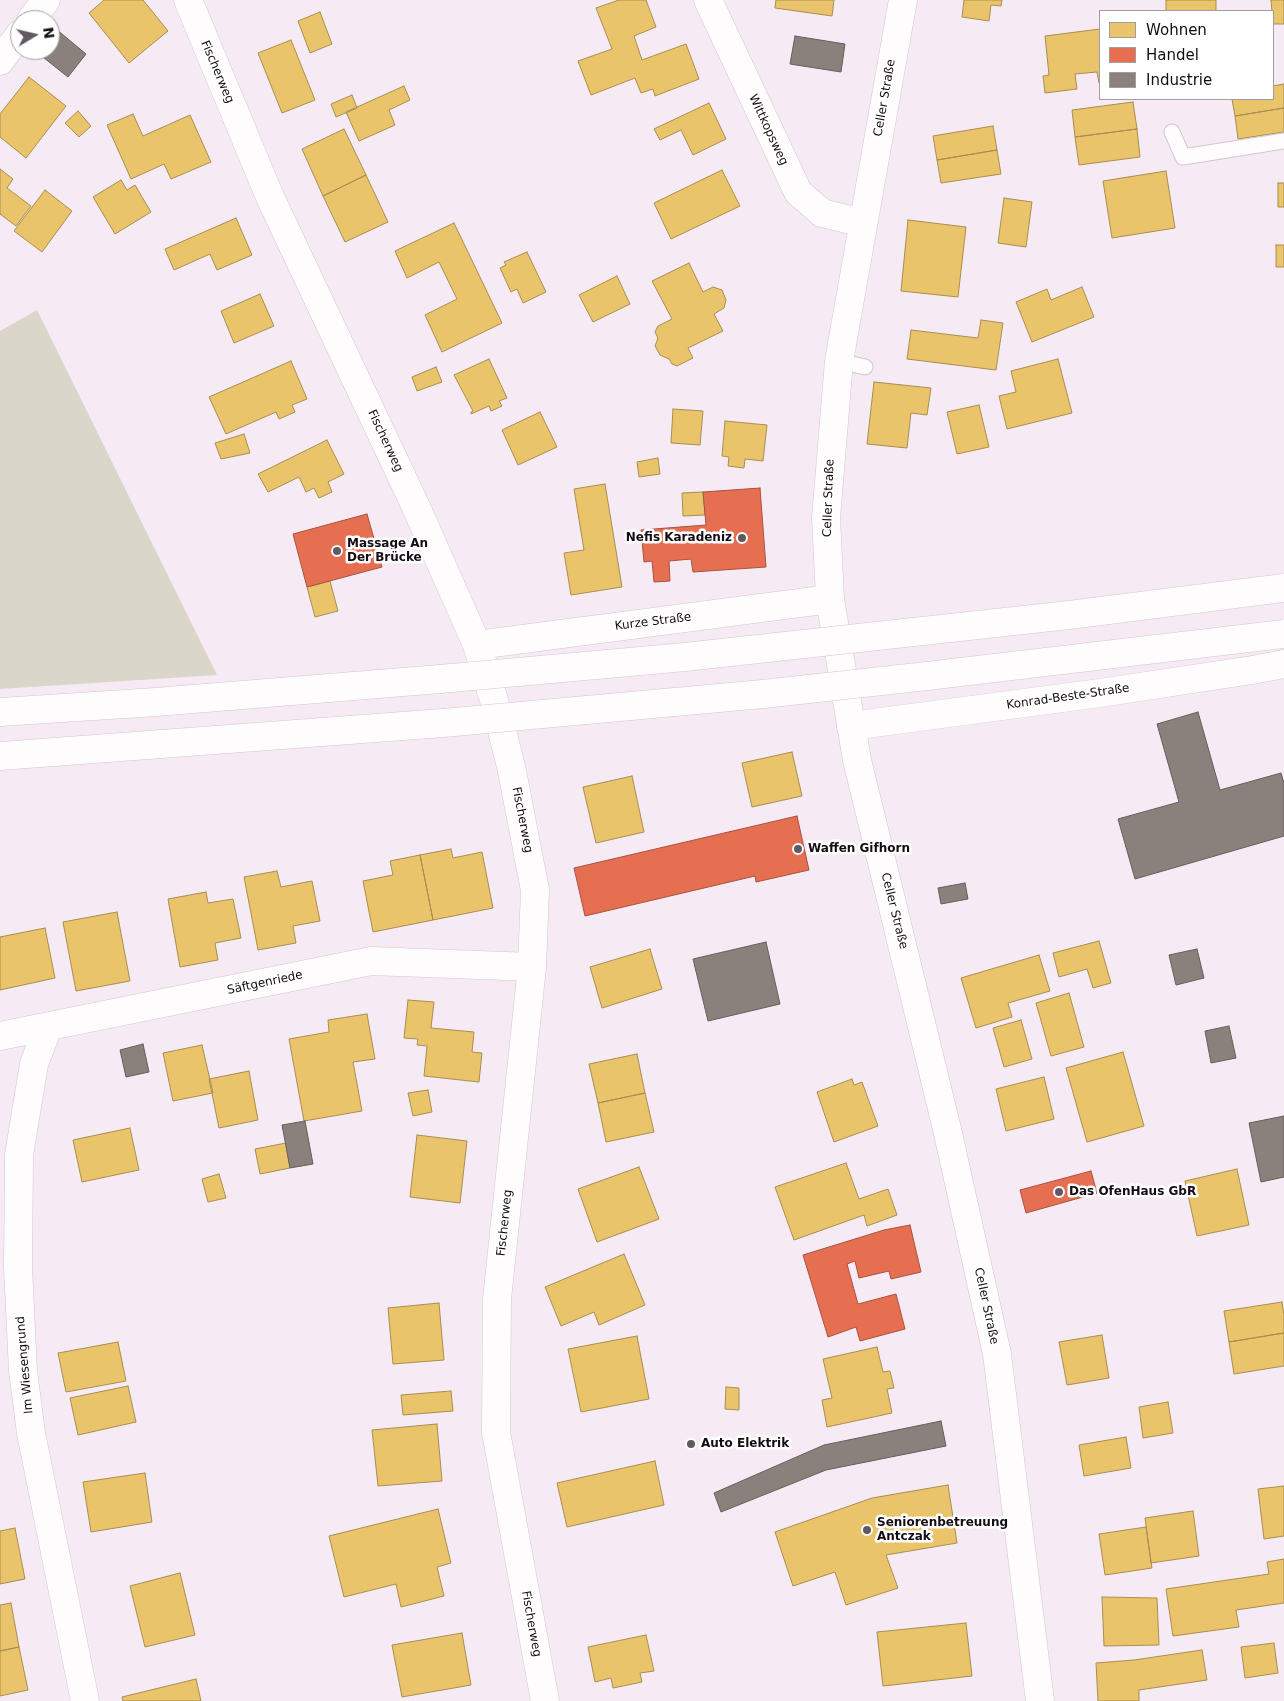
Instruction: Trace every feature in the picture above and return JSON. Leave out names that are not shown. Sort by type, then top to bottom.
[{"type":"main road","name":"Fischerweg","points":[[188,0],[270,197],[416,507],[476,645],[494,700],[511,766],[535,890],[532,967],[497,1299],[496,1432],[545,1701]]},
{"type":"main road","name":"Wittkopsweg","points":[[708,0],[798,192],[822,213],[863,223]]},
{"type":"main road","name":"Celler Straße","points":[[903,0],[863,223],[852,364],[826,518],[830,599],[857,760],[948,1130],[997,1354],[1040,1701]]},
{"type":"main road","points":[[0,60],[10,47]]},
{"type":"main road","points":[[0,712],[440,680],[694,656],[1060,616],[1284,588]]},
{"type":"main road","name":"Kurze Straße","points":[[476,645],[830,599]]},
{"type":"main road","points":[[0,756],[443,723],[821,688],[1284,634]]},
{"type":"main road","name":"Konrad-Beste-Straße","points":[[852,726],[1109,691],[1284,664]]},
{"type":"main road","name":"Säftgenriede","points":[[0,1036],[371,961],[532,967]]},
{"type":"main road","name":"Im Wiesengrund","points":[[48,1027],[34,1064],[19,1154],[18,1267],[24,1371],[31,1433],[85,1701]]},
{"type":"lane","points":[[1172,132],[1183,157],[1284,141]]},
{"type":"shaded area","points":[[37,310],[217,675],[0,689],[0,331]]},
{"type":"building: Wohnen","points":[[104,0],[143,0],[168,31],[129,63],[89,13]]},
{"type":"building: Wohnen","points":[[619,0],[646,0],[656,27],[634,36],[642,60],[686,44],[699,79],[655,96],[653,89],[641,93],[635,78],[591,95],[578,61],[612,49],[596,8]]},
{"type":"building: Wohnen","points":[[776,0],[834,0],[832,16],[775,8]]},
{"type":"building: Wohnen","points":[[964,0],[1002,0],[1001,6],[991,5],[989,21],[962,17]]},
{"type":"building: Wohnen","points":[[1166,0],[1216,0],[1216,10],[1166,10]]},
{"type":"building: Wohnen","points":[[1271,0],[1284,0],[1284,24],[1274,24],[1274,10],[1272,10]]},
{"type":"building: Wohnen","points":[[320,12],[332,44],[310,53],[298,21]]},
{"type":"building: Wohnen","points":[[1099,29],[1099,83],[1097,72],[1075,74],[1077,89],[1045,93],[1043,76],[1049,75],[1045,36]]},
{"type":"building: Wohnen","points":[[291,40],[315,100],[282,113],[258,53]]},
{"type":"building: Wohnen","points":[[29,77],[66,106],[26,158],[0,137],[0,114]]},
{"type":"building: Wohnen","points":[[1284,84],[1284,108],[1235,116],[1232,100],[1274,100],[1274,86]]},
{"type":"building: Wohnen","points":[[404,86],[410,100],[389,110],[395,125],[359,141],[346,112]]},
{"type":"building: Wohnen","points":[[352,95],[357,108],[336,117],[331,104]]},
{"type":"building: Wohnen","points":[[1133,102],[1137,129],[1075,137],[1072,110]]},
{"type":"building: Wohnen","points":[[709,103],[726,139],[693,155],[681,130],[660,140],[654,129]]},
{"type":"building: Wohnen","points":[[1284,108],[1284,132],[1238,139],[1235,116]]},
{"type":"building: Wohnen","points":[[78,111],[91,126],[79,137],[65,123]]},
{"type":"building: Wohnen","points":[[133,114],[143,136],[190,115],[211,162],[171,179],[164,164],[131,179],[107,125]]},
{"type":"building: Wohnen","points":[[993,126],[997,150],[937,160],[933,136]]},
{"type":"building: Wohnen","points":[[344,129],[366,175],[323,196],[302,149]]},
{"type":"building: Wohnen","points":[[1137,129],[1140,157],[1079,165],[1075,137]]},
{"type":"building: Wohnen","points":[[997,150],[1001,174],[941,183],[937,160]]},
{"type":"building: Wohnen","points":[[0,169],[13,179],[7,188],[31,206],[16,226],[0,214]]},
{"type":"building: Wohnen","points":[[722,170],[740,206],[671,239],[654,203]]},
{"type":"building: Wohnen","points":[[1166,171],[1175,228],[1112,238],[1103,181]]},
{"type":"building: Wohnen","points":[[366,175],[388,222],[345,242],[323,196]]},
{"type":"building: Wohnen","points":[[121,180],[127,190],[135,185],[151,212],[115,234],[93,197]]},
{"type":"building: Wohnen","points":[[1278,183],[1284,183],[1284,207],[1278,207]]},
{"type":"building: Wohnen","points":[[45,190],[72,211],[42,252],[14,231]]},
{"type":"building: Wohnen","points":[[1004,198],[1032,202],[1026,247],[998,243]]},
{"type":"building: Wohnen","points":[[236,218],[252,255],[217,270],[210,254],[174,270],[165,249]]},
{"type":"building: Wohnen","points":[[908,220],[966,227],[958,297],[901,291]]},
{"type":"building: Wohnen","points":[[454,223],[502,323],[442,352],[425,315],[457,299],[439,262],[407,278],[395,251]]},
{"type":"building: Wohnen","points":[[1276,245],[1284,245],[1284,267],[1276,267]]},
{"type":"building: Wohnen","points":[[527,252],[546,292],[523,303],[517,289],[511,292],[500,268],[506,265],[504,262]]},
{"type":"building: Wohnen","points":[[689,263],[703,292],[713,287],[722,290],[726,300],[724,308],[714,314],[723,331],[688,348],[693,358],[677,366],[672,364],[669,359],[660,355],[655,346],[658,338],[655,332],[658,326],[672,319],[652,281]]},
{"type":"building: Wohnen","points":[[617,276],[630,304],[593,322],[579,295]]},
{"type":"building: Wohnen","points":[[1082,287],[1094,317],[1032,342],[1016,302],[1047,289],[1051,300]]},
{"type":"building: Wohnen","points":[[260,294],[274,326],[234,343],[221,311]]},
{"type":"building: Wohnen","points":[[981,320],[1003,323],[996,370],[907,359],[911,330],[978,338]]},
{"type":"building: Wohnen","points":[[489,359],[507,398],[499,401],[502,406],[491,411],[489,406],[471,414],[473,411],[454,375]]},
{"type":"building: Wohnen","points":[[1058,359],[1072,413],[1007,429],[999,396],[1016,392],[1011,371]]},
{"type":"building: Wohnen","points":[[291,361],[307,399],[292,405],[295,412],[279,419],[276,412],[226,434],[209,397]]},
{"type":"building: Wohnen","points":[[436,367],[442,382],[417,391],[412,377]]},
{"type":"building: Wohnen","points":[[874,382],[931,388],[927,415],[911,413],[907,448],[867,444]]},
{"type":"building: Wohnen","points":[[979,405],[989,447],[957,454],[947,412]]},
{"type":"building: Wohnen","points":[[673,409],[703,411],[700,445],[671,443]]},
{"type":"building: Wohnen","points":[[540,412],[557,447],[518,465],[502,430]]},
{"type":"building: Wohnen","points":[[725,421],[767,425],[763,461],[745,459],[744,468],[728,466],[729,457],[722,456]]},
{"type":"building: Wohnen","points":[[244,434],[250,453],[221,459],[215,443]]},
{"type":"building: Wohnen","points":[[327,440],[344,474],[328,482],[332,492],[319,498],[314,488],[306,492],[299,477],[268,492],[258,474]]},
{"type":"building: Wohnen","points":[[658,458],[660,474],[639,477],[637,462]]},
{"type":"building: Wohnen","points":[[605,484],[622,587],[571,595],[564,553],[584,550],[574,489]]},
{"type":"building: Wohnen","points":[[703,492],[705,515],[683,516],[682,493]]},
{"type":"building: Wohnen","points":[[330,581],[338,611],[315,617],[307,587]]},
{"type":"building: Wohnen","points":[[792,752],[802,796],[752,807],[742,763]]},
{"type":"building: Wohnen","points":[[632,776],[644,832],[596,843],[583,787]]},
{"type":"building: Wohnen","points":[[451,849],[453,858],[482,852],[493,908],[433,920],[420,855]]},
{"type":"building: Wohnen","points":[[420,855],[433,920],[373,932],[363,881],[393,875],[390,861]]},
{"type":"building: Wohnen","points":[[277,871],[281,887],[312,881],[320,921],[293,926],[296,943],[258,950],[244,877]]},
{"type":"building: Wohnen","points":[[206,892],[208,903],[233,899],[241,938],[215,943],[218,960],[180,967],[168,899]]},
{"type":"building: Wohnen","points":[[117,912],[130,981],[76,991],[63,922]]},
{"type":"building: Wohnen","points":[[45,928],[55,978],[0,990],[0,937]]},
{"type":"building: Wohnen","points":[[1099,941],[1111,983],[1093,988],[1087,969],[1059,977],[1053,953]]},
{"type":"building: Wohnen","points":[[650,949],[662,989],[602,1008],[590,967]]},
{"type":"building: Wohnen","points":[[1039,955],[1050,991],[1008,1003],[1012,1017],[976,1028],[961,978]]},
{"type":"building: Wohnen","points":[[1069,993],[1084,1047],[1051,1056],[1036,1003]]},
{"type":"building: Wohnen","points":[[408,1000],[434,1002],[431,1028],[474,1032],[472,1052],[482,1053],[479,1082],[424,1076],[427,1046],[417,1045],[418,1039],[404,1038]]},
{"type":"building: Wohnen","points":[[367,1014],[375,1059],[353,1062],[362,1111],[304,1121],[289,1039],[329,1032],[328,1020]]},
{"type":"building: Wohnen","points":[[1021,1020],[1032,1059],[1004,1067],[993,1028]]},
{"type":"building: Wohnen","points":[[202,1045],[213,1093],[173,1101],[163,1053]]},
{"type":"building: Wohnen","points":[[1123,1052],[1144,1126],[1087,1142],[1066,1068]]},
{"type":"building: Wohnen","points":[[637,1054],[645,1093],[598,1103],[589,1064]]},
{"type":"building: Wohnen","points":[[249,1071],[258,1120],[219,1128],[209,1079]]},
{"type":"building: Wohnen","points":[[1044,1077],[1054,1119],[1006,1131],[996,1089]]},
{"type":"building: Wohnen","points":[[852,1079],[854,1085],[862,1082],[878,1126],[834,1142],[817,1092]]},
{"type":"building: Wohnen","points":[[428,1090],[432,1112],[413,1116],[408,1093]]},
{"type":"building: Wohnen","points":[[645,1093],[654,1132],[606,1142],[598,1103]]},
{"type":"building: Wohnen","points":[[130,1128],[139,1170],[82,1182],[73,1140]]},
{"type":"building: Wohnen","points":[[417,1135],[467,1141],[460,1203],[410,1197]]},
{"type":"building: Wohnen","points":[[286,1143],[290,1168],[260,1174],[255,1149]]},
{"type":"building: Wohnen","points":[[846,1163],[859,1199],[888,1189],[897,1215],[867,1226],[864,1215],[794,1240],[775,1187]]},
{"type":"building: Wohnen","points":[[639,1167],[659,1219],[597,1242],[578,1189]]},
{"type":"building: Wohnen","points":[[1237,1169],[1249,1225],[1197,1236],[1185,1181]]},
{"type":"building: Wohnen","points":[[219,1174],[226,1198],[208,1202],[202,1179]]},
{"type":"building: Wohnen","points":[[624,1254],[645,1305],[599,1325],[594,1312],[561,1326],[545,1287]]},
{"type":"building: Wohnen","points":[[1282,1302],[1284,1333],[1229,1342],[1224,1311]]},
{"type":"building: Wohnen","points":[[439,1303],[444,1360],[393,1364],[388,1308]]},
{"type":"building: Wohnen","points":[[1284,1333],[1284,1366],[1234,1374],[1229,1342]]},
{"type":"building: Wohnen","points":[[1102,1335],[1109,1378],[1067,1385],[1059,1342]]},
{"type":"building: Wohnen","points":[[637,1336],[649,1399],[581,1412],[568,1349]]},
{"type":"building: Wohnen","points":[[118,1342],[126,1381],[66,1392],[58,1353]]},
{"type":"building: Wohnen","points":[[877,1347],[883,1372],[890,1371],[894,1388],[887,1389],[892,1413],[827,1427],[822,1400],[832,1398],[823,1359]]},
{"type":"building: Wohnen","points":[[128,1386],[136,1422],[78,1435],[70,1398]]},
{"type":"building: Wohnen","points":[[726,1387],[739,1388],[739,1410],[725,1409]]},
{"type":"building: Wohnen","points":[[451,1391],[453,1411],[403,1415],[401,1395]]},
{"type":"building: Wohnen","points":[[1168,1402],[1173,1433],[1143,1438],[1139,1407]]},
{"type":"building: Wohnen","points":[[437,1424],[442,1481],[378,1486],[372,1430]]},
{"type":"building: Wohnen","points":[[1126,1437],[1131,1468],[1084,1476],[1079,1445]]},
{"type":"building: Wohnen","points":[[655,1461],[664,1505],[567,1527],[557,1483]]},
{"type":"building: Wohnen","points":[[145,1473],[152,1522],[91,1532],[83,1482]]},
{"type":"building: Wohnen","points":[[948,1485],[957,1543],[886,1555],[898,1588],[846,1605],[835,1572],[793,1586],[775,1532],[872,1498]]},
{"type":"building: Wohnen","points":[[1284,1486],[1284,1536],[1264,1539],[1258,1489]]},
{"type":"building: Wohnen","points":[[438,1509],[451,1563],[437,1567],[444,1596],[401,1607],[396,1584],[344,1597],[329,1536]]},
{"type":"building: Wohnen","points":[[1193,1511],[1199,1556],[1151,1563],[1145,1518]]},
{"type":"building: Wohnen","points":[[1146,1527],[1152,1568],[1105,1575],[1099,1534]]},
{"type":"building: Wohnen","points":[[15,1528],[25,1579],[0,1584],[0,1531]]},
{"type":"building: Wohnen","points":[[1284,1559],[1284,1603],[1236,1610],[1239,1627],[1173,1636],[1166,1589],[1269,1574],[1267,1562]]},
{"type":"building: Wohnen","points":[[180,1573],[195,1635],[145,1647],[130,1586]]},
{"type":"building: Wohnen","points":[[1102,1597],[1157,1598],[1159,1645],[1104,1646]]},
{"type":"building: Wohnen","points":[[11,1603],[19,1647],[0,1651],[0,1605]]},
{"type":"building: Wohnen","points":[[966,1623],[972,1676],[883,1686],[877,1632]]},
{"type":"building: Wohnen","points":[[462,1633],[471,1685],[402,1697],[392,1645]]},
{"type":"building: Wohnen","points":[[646,1635],[654,1671],[640,1673],[642,1682],[613,1688],[611,1678],[595,1682],[588,1647]]},
{"type":"building: Wohnen","points":[[1274,1643],[1278,1673],[1245,1678],[1241,1647]]},
{"type":"building: Wohnen","points":[[19,1647],[28,1690],[0,1696],[0,1651]]},
{"type":"building: Wohnen","points":[[1202,1650],[1207,1680],[1139,1690],[1139,1701],[1098,1701],[1096,1663],[1134,1660]]},
{"type":"building: Wohnen","points":[[196,1679],[201,1701],[123,1701],[122,1697]]},
{"type":"building: Handel","points":[[760,488],[766,567],[693,572],[691,559],[669,561],[670,581],[654,582],[652,561],[644,562],[641,530],[706,525],[703,492]]},
{"type":"building: Handel","name":"Massage An Der Brücke","points":[[367,514],[382,567],[307,587],[293,534]]},
{"type":"building: Handel","points":[[797,816],[809,870],[756,882],[755,876],[585,916],[574,868]]},
{"type":"building: Handel","name":"Das OfenHaus GbR","points":[[1091,1171],[1097,1193],[1026,1213],[1020,1190]]},
{"type":"building: Handel","points":[[910,1225],[921,1272],[891,1279],[889,1271],[859,1278],[855,1261],[847,1264],[858,1304],[896,1294],[905,1329],[860,1341],[856,1327],[828,1337],[803,1255],[884,1230]]},
{"type":"building: Industrie","points":[[60,32],[86,54],[68,77],[47,60],[60,60]]},
{"type":"building: Industrie","points":[[795,36],[845,44],[841,72],[790,64]]},
{"type":"building: Industrie","points":[[1198,712],[1220,790],[1281,773],[1284,783],[1284,836],[1135,879],[1118,819],[1179,802],[1157,724]]},
{"type":"building: Industrie","points":[[965,883],[968,899],[941,904],[938,888]]},
{"type":"building: Industrie","points":[[766,942],[780,1004],[708,1021],[693,959]]},
{"type":"building: Industrie","points":[[1197,949],[1204,978],[1176,985],[1169,955]]},
{"type":"building: Industrie","points":[[1229,1026],[1236,1058],[1211,1063],[1205,1031]]},
{"type":"building: Industrie","points":[[143,1044],[149,1072],[126,1077],[120,1050]]},
{"type":"building: Industrie","points":[[1284,1116],[1284,1177],[1261,1182],[1249,1123]]},
{"type":"building: Industrie","points":[[305,1121],[313,1164],[290,1168],[282,1125]]},
{"type":"building: Industrie","points":[[941,1421],[946,1446],[826,1470],[721,1512],[714,1493],[824,1445]]},
{"type":"place","name":"Nefis Karadeniz","points":[[742,538]]},
{"type":"place","name":"Massage An Der Brücke","points":[[337,551]]},
{"type":"place","name":"Waffen Gifhorn","points":[[798,849]]},
{"type":"place","name":"Das OfenHaus GbR","points":[[1059,1192]]},
{"type":"place","name":"Auto Elektrik","points":[[691,1444]]},
{"type":"place","name":"Seniorenbetreuung Antczak","points":[[867,1530]]}]
